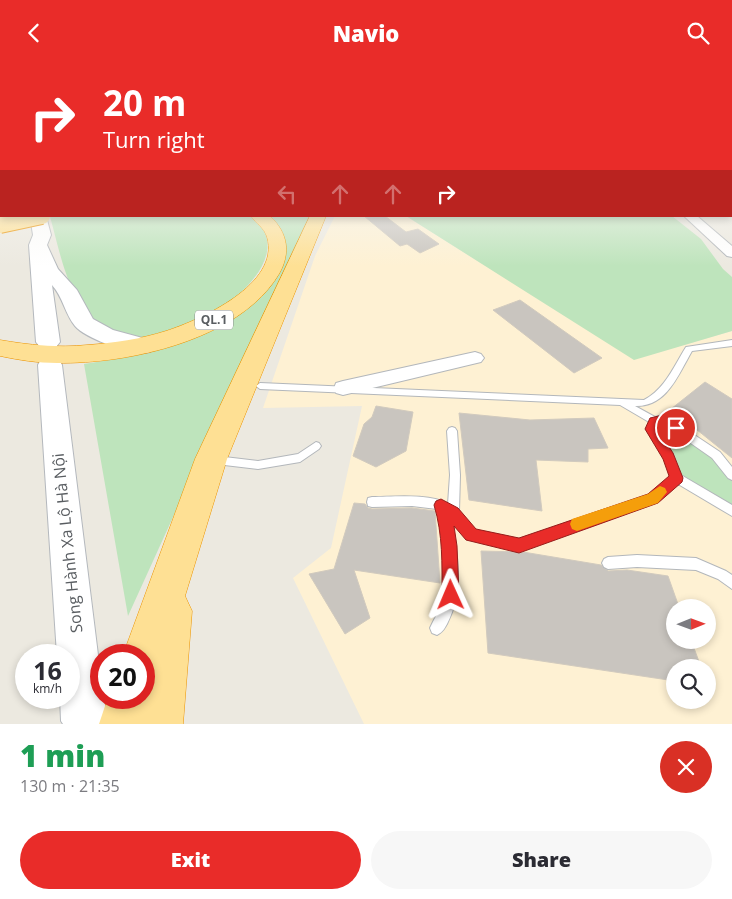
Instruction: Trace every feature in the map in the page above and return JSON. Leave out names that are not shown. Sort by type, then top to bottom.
[{"type":"highway","points":[[0,220],[14,217]]},
{"type":"highway","points":[[0,225],[36,217]]},
{"type":"highway","name":"QL.1","points":[[0,348],[38,353],[80,354],[142,346],[198,329],[239,305],[261,286],[274,266],[279,246],[275,232],[260,217]]},
{"type":"highway","points":[[149,644],[211,459],[318,217]]},
{"type":"highway","points":[[225,425],[254,400],[325,217]]},
{"type":"highway","points":[[158,724],[177,557]]},
{"type":"highway","points":[[104,723],[119,709]]},
{"type":"main road","points":[[19,217],[24,237],[38,245],[50,271],[67,290],[84,323],[105,335],[142,346]]},
{"type":"main road","name":"Song Hành Xa Lộ Hà Nội","points":[[40,217],[42,235],[38,245],[49,354],[104,723]]},
{"type":"street","points":[[691,217],[732,253]]},
{"type":"street","points":[[343,388],[475,358]]},
{"type":"lane","points":[[260,386],[343,388],[645,403],[654,400],[661,393],[689,349],[732,343]]},
{"type":"lane","points":[[621,403],[654,421],[663,419],[716,455],[732,475]]},
{"type":"lane","points":[[654,421],[651,429],[669,457],[677,478],[732,511]]},
{"type":"lane","points":[[452,431],[455,475],[453,513]]},
{"type":"lane","points":[[211,459],[258,465],[300,458],[316,446]]},
{"type":"lane","points":[[372,503],[412,501],[441,505],[453,513],[471,535],[519,545],[653,499],[677,478]]},
{"type":"lane","points":[[437,628],[442,622],[451,595],[450,546],[441,505]]},
{"type":"lane","points":[[608,563],[637,561],[696,564],[722,575],[732,583]]},
{"type":"shaded area","points":[[334,217],[408,217],[634,359],[732,331],[732,724],[364,724],[293,578],[331,548],[362,406],[263,408],[315,256]]},
{"type":"green space","points":[[50,217],[250,217],[260,226],[266,236],[267,248],[265,259],[260,270],[243,291],[225,305],[203,317],[177,329],[152,336],[125,336],[96,324],[76,295],[63,264]]},
{"type":"green space","points":[[270,217],[310,217],[128,616],[84,364],[128,357],[190,339],[283,256],[283,234]]},
{"type":"green space","points":[[408,217],[673,217],[701,239],[723,269],[732,277],[732,331],[634,360]]},
{"type":"green space","points":[[663,419],[712,455],[732,480],[732,508],[681,478],[654,429],[656,424]]},
{"type":"building","points":[[365,217],[386,217],[406,232],[418,229],[439,244],[420,253],[407,244],[400,246]]},
{"type":"building","points":[[520,300],[602,358],[574,373],[493,310]]},
{"type":"building","points":[[705,382],[732,399],[732,458],[671,409]]},
{"type":"building","points":[[376,406],[413,412],[406,451],[376,467],[353,456],[364,424],[372,417]]},
{"type":"building","points":[[459,413],[530,420],[594,418],[608,448],[588,449],[588,462],[536,460],[542,511],[469,500]]},
{"type":"building","points":[[354,503],[365,504],[368,508],[372,509],[412,508],[435,511],[440,583],[354,570],[370,618],[345,634],[309,574],[334,569]]},
{"type":"building","points":[[481,551],[523,552],[601,565],[608,571],[627,570],[668,576],[676,599],[666,599],[666,649],[694,649],[698,659],[666,659],[666,680],[488,653]]},
{"type":"slow traffic","points":[[577,524],[653,499],[660,492]]},
{"type":"route","points":[[451,595],[450,546],[441,505],[453,513],[471,535],[519,545],[653,499],[677,478],[669,457],[651,429],[654,421],[663,419],[676,428]]}]
